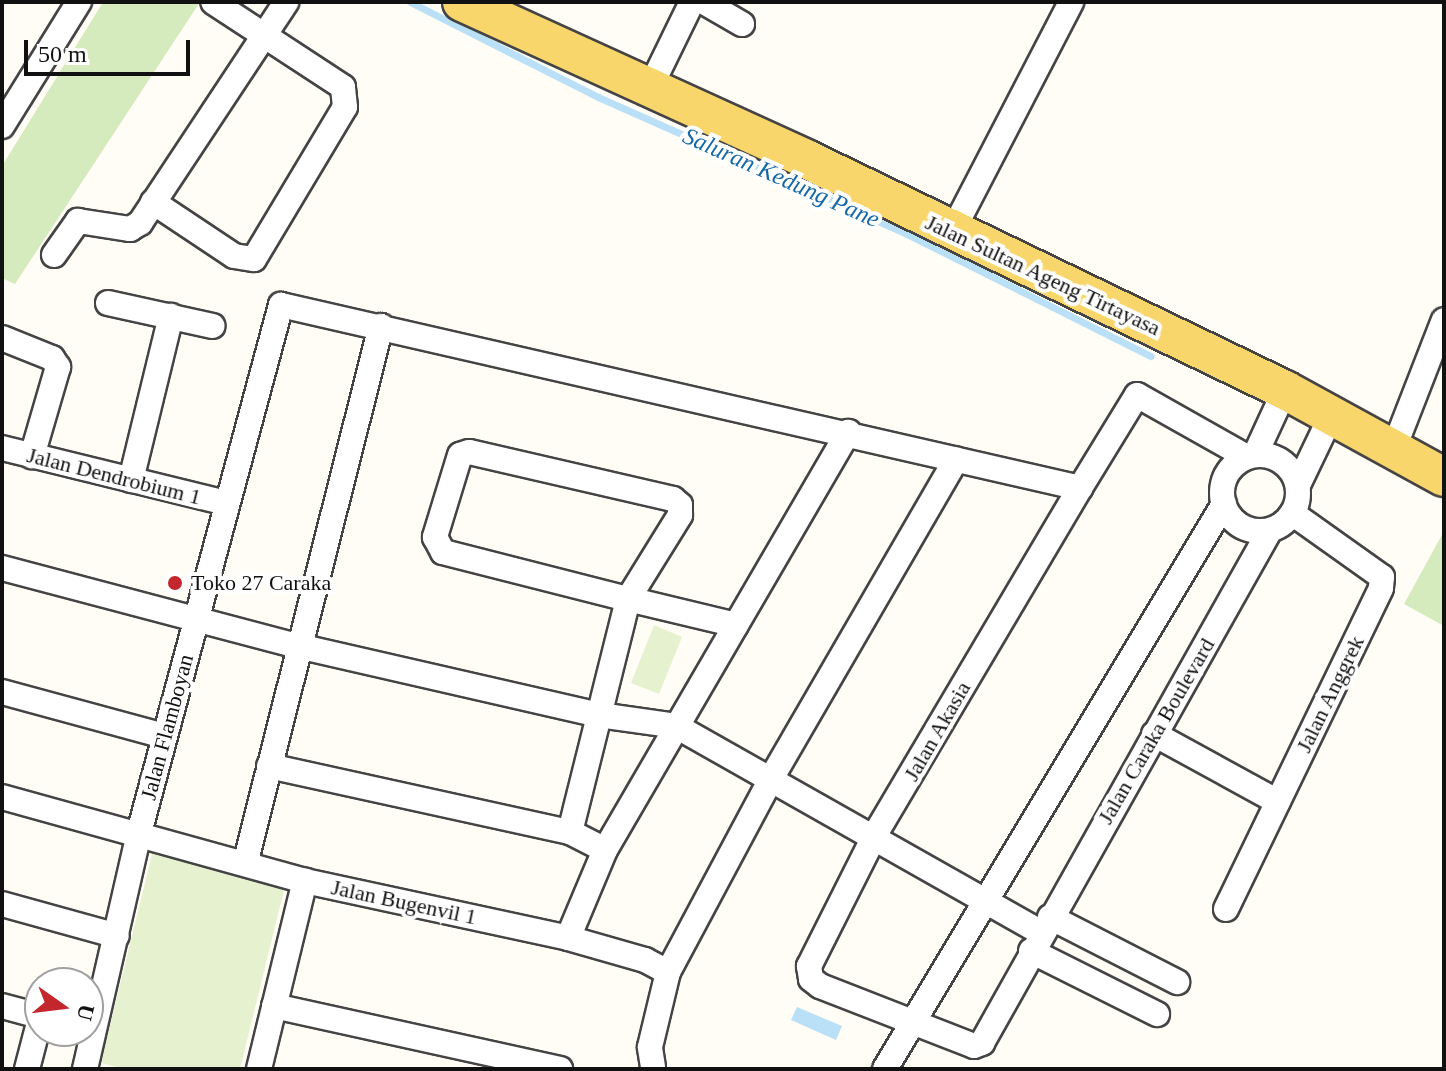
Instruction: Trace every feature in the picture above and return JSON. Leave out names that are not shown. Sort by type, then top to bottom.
[{"type":"main road","name":"Jalan Sultan Ageng Tirtayasa","points":[[462,2],[952,232],[1329,421],[1394,448],[1444,477]]},
{"type":"street","points":[[2,126],[79,2]]},
{"type":"street","points":[[153,202],[234,256],[254,259],[347,97],[343,87],[213,2]]},
{"type":"street","points":[[54,255],[70,226],[78,221],[130,229],[153,202],[286,2]]},
{"type":"street","points":[[650,88],[692,2]]},
{"type":"street","points":[[704,2],[742,24]]},
{"type":"street","points":[[952,232],[1071,2]]},
{"type":"street","points":[[108,303],[213,326]]},
{"type":"street","name":"Jalan Flamboyan","points":[[104,981],[164,736],[281,305],[381,326]]},
{"type":"street","points":[[131,480],[171,316]]},
{"type":"street","points":[[1394,448],[1444,320]]},
{"type":"street","points":[[245,864],[381,326],[1080,488]]},
{"type":"street","points":[[2,338],[52,358],[58,367],[32,456]]},
{"type":"street","name":"Jalan Akasia","points":[[912,1023],[811,979],[809,966],[875,835],[1080,488],[1137,395],[1251,456]]},
{"type":"street","points":[[885,1069],[1224,504],[1226,476],[1251,456],[1282,396]]},
{"type":"street","points":[[1224,504],[1242,526],[1270,530],[1292,513],[1298,485],[1329,421]]},
{"type":"street","points":[[568,938],[605,850],[848,432]]},
{"type":"street","name":"Jalan Dendrobium 1","points":[[2,448],[226,503]]},
{"type":"street","points":[[570,832],[628,599],[680,515],[673,499],[469,452],[460,455],[435,537],[443,552],[628,599],[736,625]]},
{"type":"street","points":[[1251,456],[1282,461],[1298,485]]},
{"type":"street","points":[[656,1068],[650,1047],[668,972],[772,777],[956,459]]},
{"type":"street","name":"Jalan Anggrek","points":[[1226,909],[1381,588],[1382,577],[1292,513]]},
{"type":"street","name":"Jalan Caraka Boulevard","points":[[912,1023],[978,1046],[1270,530]]},
{"type":"street","points":[[2,568],[298,646],[599,715],[676,726],[772,777],[986,900],[1041,933],[1157,1014]]},
{"type":"street","points":[[2,692],[164,736]]},
{"type":"street","points":[[1154,734],[1278,802]]},
{"type":"street","points":[[269,766],[570,832],[605,850]]},
{"type":"street","name":"Jalan Bugenvil 1","points":[[2,797],[305,881],[568,938],[645,960],[668,972]]},
{"type":"street","points":[[259,1069],[305,881]]},
{"type":"street","points":[[2,904],[117,936]]},
{"type":"street","points":[[1041,933],[1177,982]]},
{"type":"street","points":[[2,1006],[24,1013]]},
{"type":"street","points":[[274,1006],[560,1069]]},
{"type":"street","points":[[27,1069],[33,1047]]},
{"type":"street","name":"Jalan Flamboyan","points":[[85,1069],[87,1047]]},
{"type":"green space","points":[[103,2],[200,2],[15,284],[2,278],[2,166]]},
{"type":"green space","points":[[1444,531],[1444,626],[1404,604]]},
{"type":"green space","points":[[654,625],[682,637],[659,694],[631,683]]},
{"type":"green space","points":[[152,854],[285,886],[240,1069],[124,1069],[101,1063]]},
{"type":"water","points":[[797,1007],[842,1026],[836,1040],[791,1020]]},
{"type":"waterway","name":"Saluran Kedung Pane","points":[[410,2],[598,97],[903,232],[1151,356]]},
{"type":"place","name":"Toko 27 Caraka","points":[[175,583]]}]
